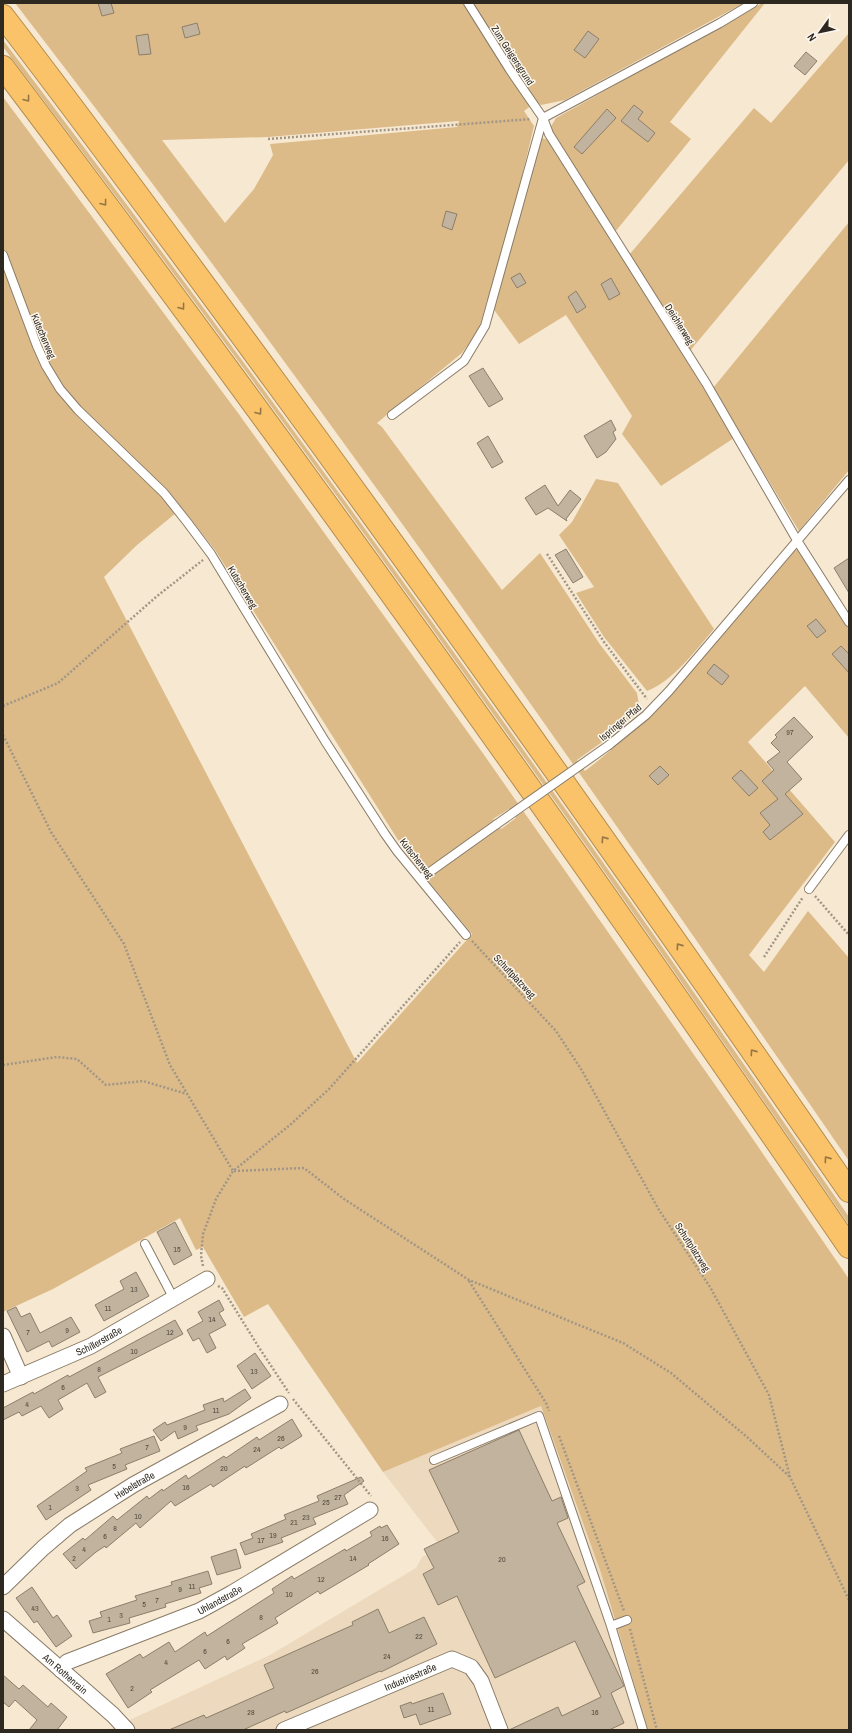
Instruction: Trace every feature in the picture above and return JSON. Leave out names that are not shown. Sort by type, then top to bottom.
[{"type":"highway","points":[[3,16],[161,226],[445,615],[625,868],[849,1191]]},
{"type":"highway","points":[[3,67],[200,331],[399,605],[595,880],[849,1247]]},
{"type":"street","name":"Schillerstraße","points":[[3,1384],[22,1378],[91,1346],[207,1279]]},
{"type":"street","points":[[3,1336],[22,1378]]},
{"type":"street","name":"Hebelstraße","points":[[3,1586],[70,1525],[133,1485],[280,1404]]},
{"type":"street","name":"Uhlandstraße","points":[[61,1670],[67,1662],[199,1611],[239,1589],[370,1510]]},
{"type":"street","name":"Am Rothenrain","points":[[3,1619],[113,1715],[127,1730]]},
{"type":"street","name":"Industriestraße","points":[[284,1730],[452,1659],[471,1667],[481,1681],[500,1730]]},
{"type":"lane","name":"Zum Geigersgrund","points":[[468,3],[510,70],[543,118]]},
{"type":"lane","points":[[392,415],[464,361],[485,326],[543,118],[720,23],[753,3]]},
{"type":"lane","name":"Deichlerweg","points":[[543,118],[549,134],[706,383],[798,542]]},
{"type":"lane","name":"Kutscherweg","points":[[3,255],[37,346],[46,366],[60,389],[78,410],[164,493],[211,554],[325,741],[397,851],[466,935]]},
{"type":"lane","name":"Ispringer Pfad","points":[[420,879],[609,745],[653,707],[798,542],[849,480]]},
{"type":"lane","points":[[798,542],[849,622]]},
{"type":"lane","points":[[809,889],[849,835]]},
{"type":"lane","points":[[145,1244],[174,1299]]},
{"type":"lane","points":[[434,1460],[539,1416],[611,1626],[643,1730]]},
{"type":"lane","points":[[611,1626],[627,1620]]},
{"type":"path","points":[[268,140],[543,118]]},
{"type":"path","points":[[3,706],[58,683],[156,597],[211,554]]},
{"type":"path","points":[[547,554],[604,642],[653,707]]},
{"type":"path","points":[[3,735],[51,832],[124,944],[170,1065],[234,1171]]},
{"type":"path","points":[[764,957],[809,889],[849,935]]},
{"type":"path","points":[[370,1510],[375,1501],[292,1397],[222,1288],[207,1279],[201,1256],[203,1234],[216,1199],[234,1171],[290,1125],[329,1089],[466,935]]},
{"type":"path","name":"Schuttplatzweg","points":[[466,935],[556,1031],[581,1069],[659,1210],[710,1288],[769,1395],[790,1478],[849,1600]]},
{"type":"path","points":[[3,1065],[57,1057],[77,1059],[106,1085],[144,1081],[187,1094]]},
{"type":"path","points":[[234,1171],[304,1168],[344,1199],[469,1280],[624,1343],[671,1373],[746,1436],[790,1478]]},
{"type":"path","points":[[469,1280],[546,1403],[552,1418]]},
{"type":"path","points":[[557,1433],[627,1620],[657,1730]]},
{"type":"shaded area","points":[[15,3],[744,3],[565,100],[541,105],[536,102],[524,111],[534,126],[522,176],[526,183],[540,137],[548,140],[619,251],[734,438],[661,486],[622,434],[632,416],[566,315],[519,344],[487,300],[479,330],[462,353],[377,423],[382,427],[502,590],[540,553],[599,643],[637,693],[640,710],[605,740],[577,760],[585,771],[643,722],[720,638],[794,550],[799,550],[849,629],[849,738],[805,686],[748,742],[835,842],[749,955],[764,972],[808,911],[849,958],[849,1161],[646,868],[440,576],[336,432],[123,145]],"holes":[[[459,121],[457,127],[270,144],[273,155],[254,189],[225,223],[162,140],[268,137]]]},
{"type":"shaded area","points":[[762,3],[765,3],[670,122],[691,139],[615,232],[550,128],[556,118]]},
{"type":"shaded area","points":[[849,33],[849,160],[689,352],[629,255],[754,108],[771,123]]},
{"type":"shaded area","points":[[3,40],[220,330],[433,623],[643,919],[849,1217],[849,1225],[643,927],[434,630],[220,337],[3,47]]},
{"type":"shaded area","points":[[3,97],[238,413],[482,752],[849,1279],[849,1730],[648,1730],[601,1573],[541,1406],[383,1472],[268,1304],[244,1317],[203,1247],[196,1250],[180,1218],[53,1289],[3,1312]],"holes":[[[182,508],[215,550],[410,859],[472,934],[357,1063],[104,577],[137,545]],[[509,809],[516,818],[501,829],[493,819]]]},
{"type":"shaded area","points":[[849,222],[849,470],[799,531],[713,388]]},
{"type":"shaded area","points":[[596,479],[618,483],[714,629],[674,673],[656,687],[647,691],[604,637],[576,593],[594,587],[559,535],[572,522]]},
{"type":"shaded area","points":[[541,1406],[601,1573],[648,1730],[108,1730],[270,1655],[416,1568],[422,1557],[441,1547],[383,1472]]},
{"type":"building","points":[[98,3],[111,3],[114,13],[102,16]]},
{"type":"building","points":[[197,23],[200,34],[185,38],[182,27]]},
{"type":"building","points":[[588,31],[599,39],[585,58],[574,50]]},
{"type":"building","points":[[148,34],[151,54],[139,55],[136,36]]},
{"type":"building","points":[[806,52],[817,61],[805,75],[794,66]]},
{"type":"building","points":[[634,105],[643,112],[638,119],[655,133],[648,142],[621,121]]},
{"type":"building","points":[[607,109],[616,118],[582,154],[574,147]]},
{"type":"building","points":[[446,211],[457,214],[452,230],[442,226]]},
{"type":"building","points":[[520,273],[526,283],[517,288],[511,278]]},
{"type":"building","points":[[611,278],[620,294],[609,300],[601,284]]},
{"type":"building","points":[[576,291],[586,307],[577,313],[568,297]]},
{"type":"building","points":[[483,368],[503,399],[489,407],[469,376]]},
{"type":"building","points":[[611,420],[616,430],[613,432],[616,439],[606,452],[597,458],[584,436]]},
{"type":"building","points":[[488,436],[503,462],[492,468],[477,443]]},
{"type":"building","points":[[545,485],[558,506],[570,490],[581,499],[566,519],[567,521],[548,508],[536,515],[525,498]]},
{"type":"building","points":[[566,549],[583,577],[573,583],[555,555]]},
{"type":"building","points":[[849,558],[849,593],[834,568]]},
{"type":"building","points":[[816,619],[826,631],[817,638],[807,626]]},
{"type":"building","points":[[841,646],[849,654],[849,673],[832,654]]},
{"type":"building","points":[[714,664],[729,676],[722,685],[707,673]]},
{"type":"building","points":[[794,717],[813,737],[787,762],[802,779],[785,794],[803,814],[770,840],[763,832],[770,825],[760,813],[778,799],[762,781],[774,770],[767,762],[780,752],[771,743],[777,737],[775,735]]},
{"type":"building","points":[[660,766],[669,775],[658,785],[649,776]]},
{"type":"building","points":[[741,770],[758,788],[749,796],[732,778]]},
{"type":"building","points":[[175,1222],[192,1255],[174,1265],[157,1232]]},
{"type":"building","points":[[136,1272],[149,1296],[104,1321],[95,1305],[124,1289],[120,1281]]},
{"type":"building","points":[[219,1300],[224,1310],[219,1313],[226,1325],[209,1334],[216,1348],[207,1353],[199,1338],[193,1341],[187,1330],[203,1321],[198,1312]]},
{"type":"building","points":[[16,1307],[21,1317],[30,1313],[40,1333],[71,1317],[80,1332],[52,1347],[49,1341],[27,1352],[7,1311]]},
{"type":"building","points":[[175,1320],[183,1334],[98,1377],[106,1392],[95,1398],[87,1383],[58,1400],[63,1409],[49,1418],[41,1406],[22,1416],[19,1412],[3,1420],[3,1408],[33,1392],[34,1394],[68,1375],[69,1377]]},
{"type":"building","points":[[255,1353],[271,1376],[252,1389],[237,1366]]},
{"type":"building","points":[[245,1389],[251,1398],[229,1414],[196,1426],[198,1430],[178,1439],[175,1431],[161,1441],[153,1430],[165,1422],[167,1425],[205,1410],[203,1405],[223,1398],[224,1402]]},
{"type":"building","points":[[292,1419],[302,1436],[281,1449],[279,1447],[246,1468],[245,1466],[213,1487],[211,1484],[175,1506],[171,1501],[140,1528],[136,1523],[106,1548],[105,1546],[96,1552],[76,1569],[63,1554],[83,1538],[85,1540],[113,1516],[117,1520],[147,1496],[149,1499],[162,1489],[163,1491],[186,1475],[188,1479],[224,1456],[226,1458],[257,1437],[259,1440]]},
{"type":"building","points":[[519,1430],[552,1501],[561,1497],[568,1518],[557,1523],[585,1582],[577,1586],[624,1686],[611,1693],[624,1723],[609,1730],[509,1730],[558,1707],[562,1716],[601,1697],[575,1641],[495,1678],[457,1596],[438,1605],[423,1574],[434,1568],[424,1549],[459,1532],[429,1470]]},
{"type":"building","points":[[154,1436],[160,1451],[125,1465],[127,1469],[88,1485],[91,1490],[46,1520],[37,1506],[87,1471],[85,1468],[122,1453],[120,1449]]},
{"type":"building","points":[[361,1477],[364,1481],[344,1495],[348,1504],[313,1518],[316,1524],[281,1538],[283,1542],[245,1555],[240,1543],[253,1538],[251,1534],[286,1519],[284,1515],[319,1501],[317,1496]]},
{"type":"building","points":[[387,1525],[399,1544],[368,1564],[369,1565],[320,1594],[318,1591],[275,1618],[278,1623],[242,1644],[245,1648],[227,1660],[225,1656],[205,1669],[199,1660],[150,1690],[152,1692],[128,1708],[106,1674],[140,1654],[143,1658],[169,1642],[175,1652],[205,1632],[207,1636],[274,1593],[272,1589],[292,1576],[294,1579],[345,1549],[346,1551],[372,1536],[370,1532],[380,1526],[381,1528]]},
{"type":"building","points":[[236,1549],[241,1568],[217,1575],[211,1557]]},
{"type":"building","points":[[208,1571],[212,1584],[199,1588],[201,1593],[165,1604],[166,1607],[129,1618],[130,1623],[93,1633],[89,1621],[102,1617],[100,1612],[137,1600],[135,1596],[172,1585],[171,1582]]},
{"type":"building","points":[[32,1587],[53,1618],[57,1615],[72,1636],[56,1647],[37,1621],[34,1623],[16,1598]]},
{"type":"building","points":[[378,1609],[389,1633],[424,1617],[437,1644],[381,1672],[380,1671],[286,1713],[285,1711],[243,1730],[169,1730],[204,1715],[206,1718],[274,1688],[264,1665],[353,1625],[352,1622]]},
{"type":"building","points":[[3,1675],[19,1689],[23,1685],[48,1707],[51,1703],[67,1717],[57,1730],[29,1730],[37,1720],[15,1700],[9,1707],[3,1702]]},
{"type":"building","points":[[443,1693],[451,1714],[420,1725],[416,1714],[404,1718],[400,1706],[411,1702],[412,1704]]}]
